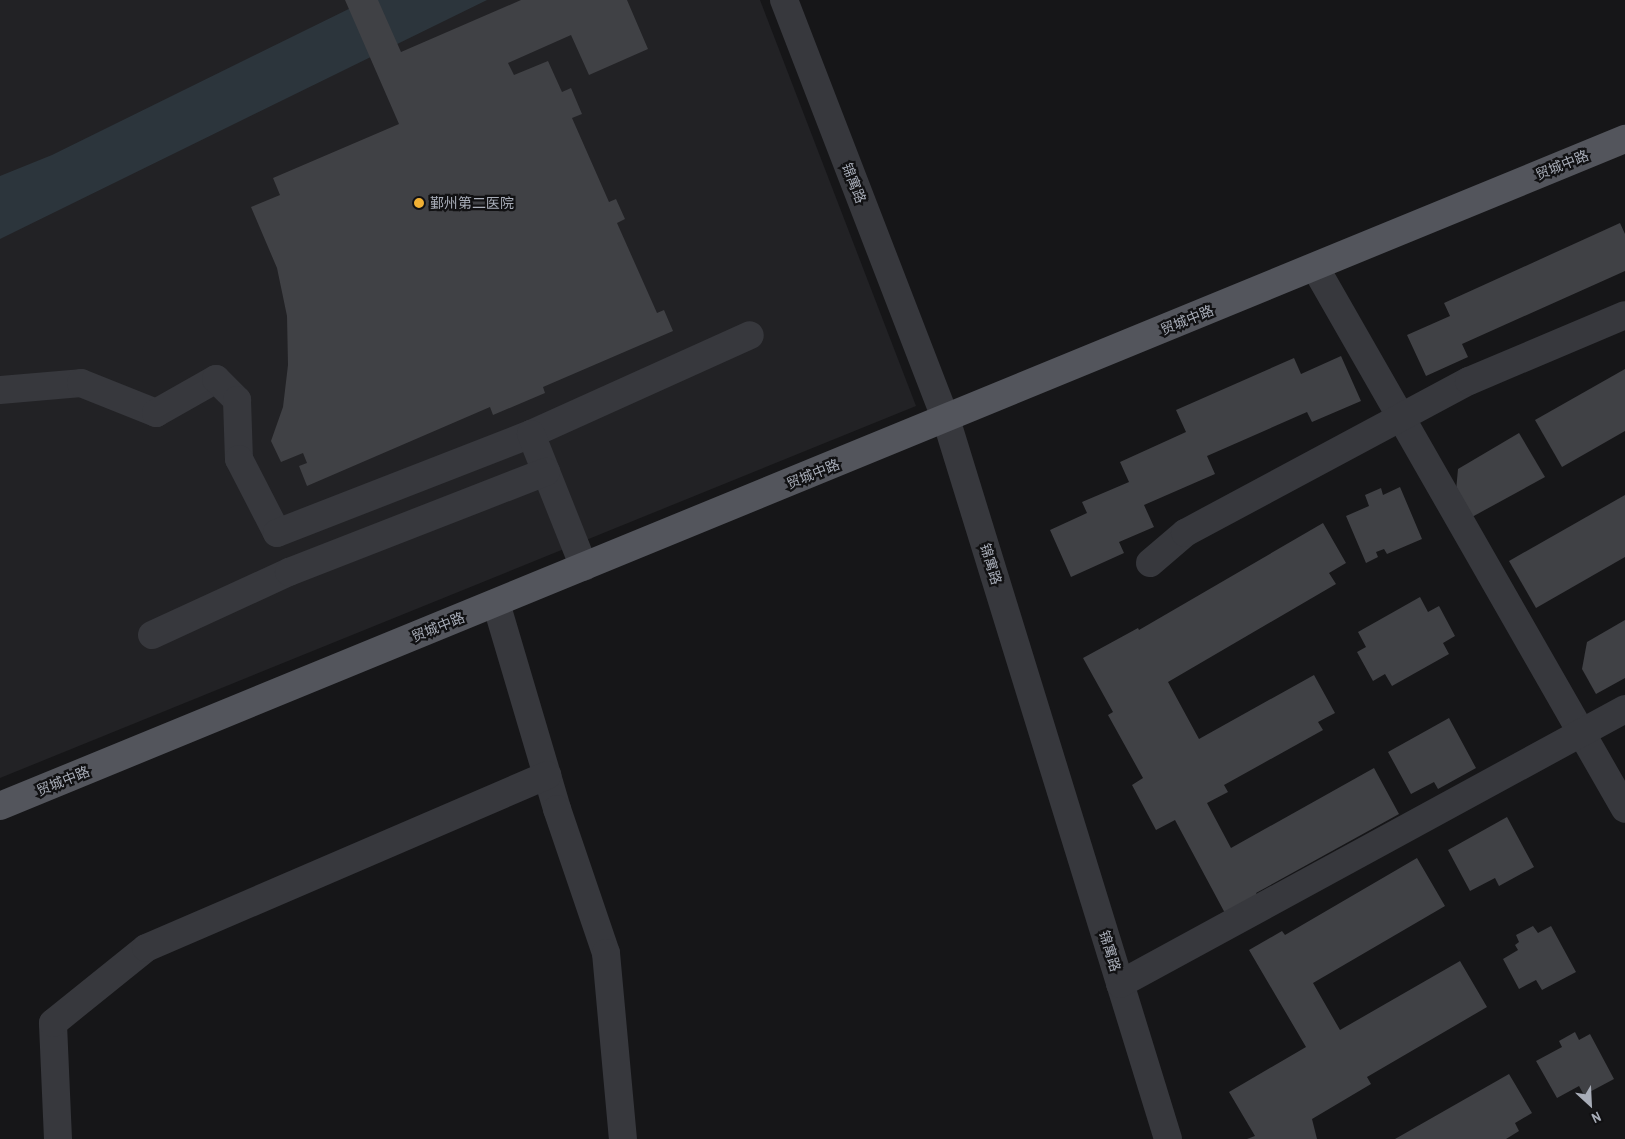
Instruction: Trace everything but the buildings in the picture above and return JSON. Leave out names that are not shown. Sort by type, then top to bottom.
[{"type":"main road","name":"贸城中路","points":[[0,806],[1625,139]]},
{"type":"street","name":"锦寓路","points":[[784,0],[946,419],[1168,1139]]},
{"type":"street","points":[[1315,267],[1625,809]]},
{"type":"street","points":[[1150,563],[1185,532],[1469,381],[1625,315]]},
{"type":"street","points":[[277,532],[531,434],[750,335]]},
{"type":"street","points":[[0,390],[81,383],[156,413],[216,379],[237,400],[239,459],[277,532],[289,572]]},
{"type":"street","points":[[531,434],[584,567]]},
{"type":"street","points":[[152,635],[289,572],[546,472]]},
{"type":"street","points":[[496,603],[547,775],[606,953],[623,1139]]},
{"type":"street","points":[[1120,984],[1625,709]]},
{"type":"street","points":[[58,1139],[53,1023],[146,948],[547,775]]},
{"type":"shaded area","name":"鄞州第二医院","points":[[0,0],[760,0],[916,406],[0,778]]},
{"type":"shaded area","points":[[367,0],[487,0],[0,239],[0,176],[52,155]]},
{"type":"place","name":"鄞州第二医院","points":[[419,203]]}]
